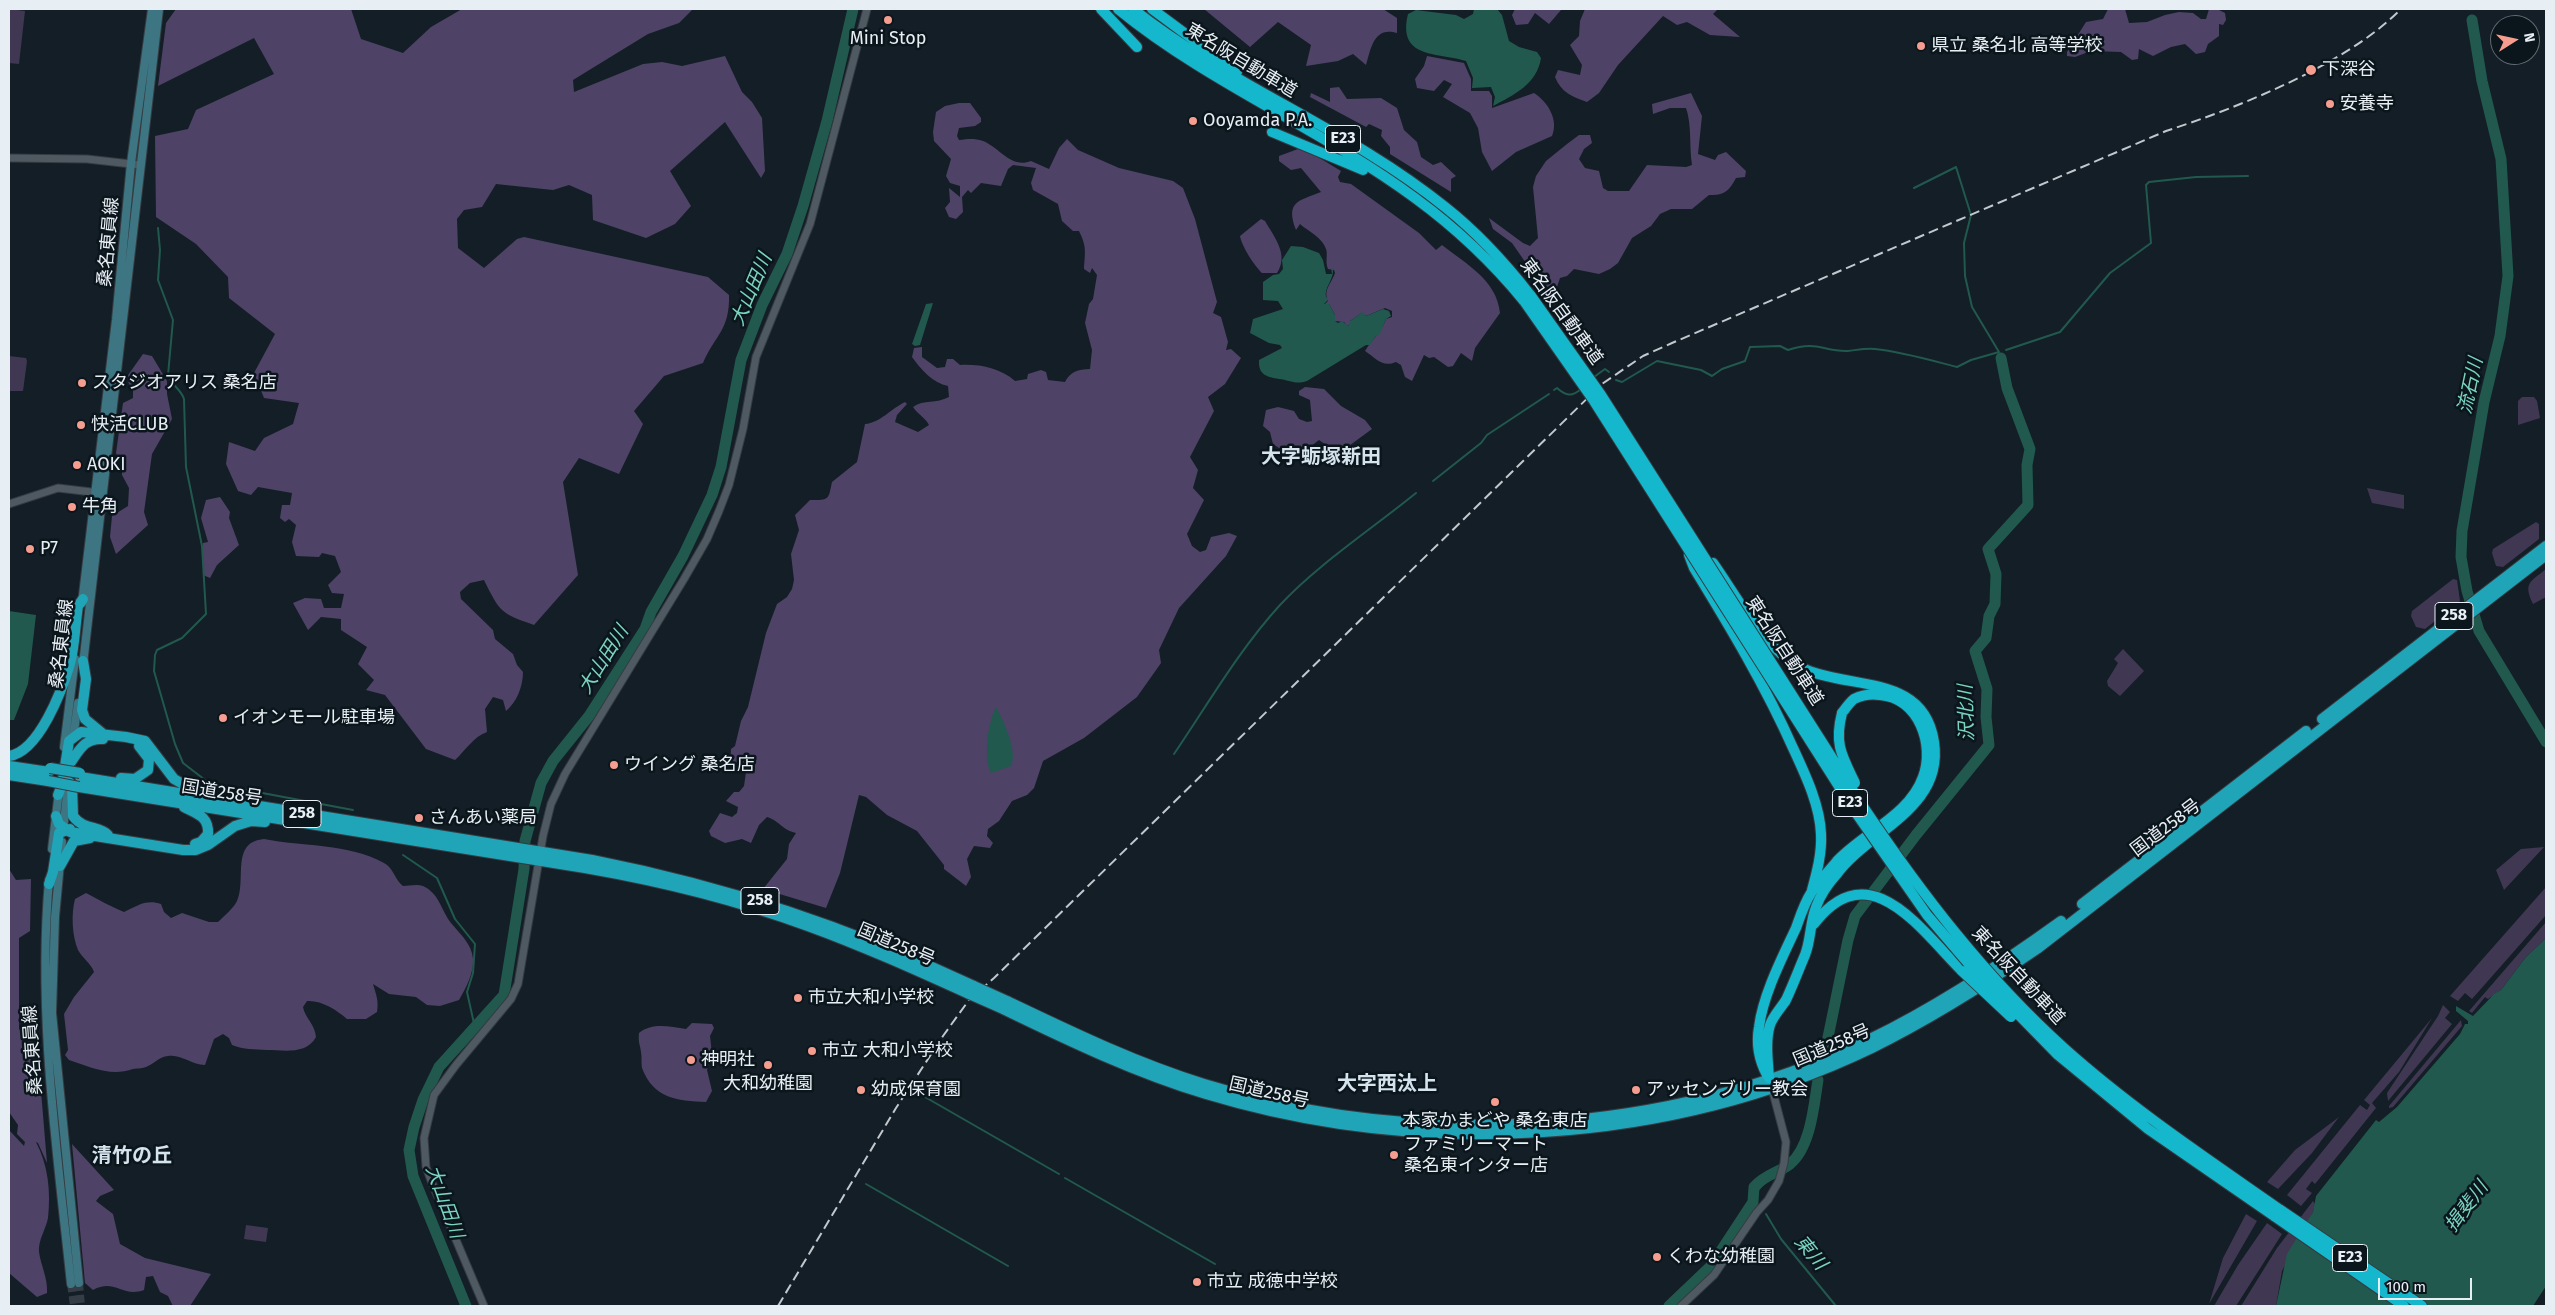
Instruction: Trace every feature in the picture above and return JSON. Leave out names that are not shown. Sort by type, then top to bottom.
[{"type":"highway","points":[[1101,9],[1137,47]]},
{"type":"highway","name":"東名阪自動車道","points":[[1118,9],[1207,72],[1384,176],[1439,216],[1528,299],[1601,395],[1862,805],[1924,893],[1975,958],[2064,1048],[2115,1091],[2203,1156],[2422,1306]]},
{"type":"highway","name":"東名阪自動車道","points":[[1133,9],[1212,64],[1374,157],[1446,207],[1498,256],[1594,401],[1894,869],[1927,915],[1968,963],[2058,1054],[2162,1139],[2404,1306]]},
{"type":"highway","points":[[1152,9],[1287,108]]},
{"type":"highway","points":[[1272,132],[1363,169],[1406,193],[1439,216]]},
{"type":"highway","points":[[1679,519],[1689,529],[1768,641],[1778,650],[1798,666],[1821,677],[1877,685],[1902,694],[1911,700],[1926,719],[1934,744],[1933,774],[1922,795],[1901,818],[1851,857],[1836,874],[1816,907],[1806,952],[1785,1000],[1770,1026],[1771,1083]]},
{"type":"highway","name":"国道258号","points":[[2365,690],[2546,546]]},
{"type":"highway","points":[[1686,547],[1694,568],[1771,698],[1802,767],[1816,808],[1821,834],[1820,861],[1811,893],[1771,984],[1759,1028],[1760,1062],[1771,1083]]},
{"type":"highway","name":"国道258号","points":[[80,779],[173,802],[345,830],[538,857],[648,881],[743,906],[815,929],[971,990],[1122,1064],[1196,1091],[1274,1112],[1348,1126],[1443,1134],[1548,1131],[1678,1113],[1771,1083],[1867,1040],[1957,992],[2072,913],[2546,555]]},
{"type":"highway","points":[[83,605],[79,656],[86,679],[82,710],[85,719],[103,734]]},
{"type":"highway","points":[[9,756],[28,748],[37,738],[69,666],[79,656]]},
{"type":"highway","points":[[1811,893],[1837,861],[1854,845],[1885,822],[1909,800],[1917,789],[1926,768],[1928,748],[1925,734],[1912,712],[1896,699],[1886,695],[1863,696],[1854,700],[1842,713],[1837,732],[1840,748],[1856,786],[1918,880],[1924,893]]},
{"type":"highway","points":[[58,795],[69,741],[81,732],[145,742],[174,779],[198,791],[202,798]]},
{"type":"highway","points":[[9,766],[80,779],[135,779],[148,770],[149,759],[144,749],[138,745],[102,738],[93,739],[84,744],[71,762]]},
{"type":"highway","points":[[9,775],[49,774]]},
{"type":"highway","name":"国道258号","points":[[80,779],[202,798],[522,855]]},
{"type":"highway","points":[[69,782],[72,785],[73,816],[82,826],[104,831],[106,837]]},
{"type":"highway","points":[[60,866],[74,841],[86,838],[106,837],[181,846],[201,842],[208,834],[204,818],[173,802]]},
{"type":"highway","points":[[56,816],[64,829],[189,850],[204,848],[235,826],[252,821],[307,829],[345,830]]},
{"type":"highway","points":[[48,884],[53,872],[59,833],[64,829]]},
{"type":"highway","points":[[1811,928],[1832,902],[1857,894],[1881,897],[1900,909],[1962,971],[2041,1045],[2058,1054]]},
{"type":"main road","name":"桑名東員線","points":[[83,605],[99,493],[131,164],[152,9]]},
{"type":"main road","name":"桑名東員線","points":[[99,493],[108,448],[159,9]]},
{"type":"main road","points":[[131,164],[135,164],[138,159],[143,116],[148,107]]},
{"type":"main road","points":[[124,240],[134,171],[140,165]]},
{"type":"main road","name":"桑名東員線","points":[[79,656],[74,736],[53,946],[52,1013],[75,1284],[47,1056],[45,954],[48,884],[58,795],[79,656]]},
{"type":"street","points":[[484,1306],[432,1183],[424,1157],[424,1138],[434,1096],[456,1065],[511,999],[518,984],[538,857],[552,804],[566,774],[707,539],[729,485],[743,429],[756,356],[810,224],[867,9]]},
{"type":"street","points":[[9,158],[87,158],[140,165]]},
{"type":"street","points":[[9,504],[58,488],[99,493]]},
{"type":"street","points":[[1681,1306],[1714,1275],[1757,1212],[1768,1200],[1780,1178],[1786,1154],[1784,1127],[1771,1083]]},
{"type":"shaded area","points":[[9,9],[25,11],[19,64],[9,63]]},
{"type":"shaded area","points":[[176,9],[351,9],[361,39],[403,53],[431,27],[462,9],[693,9],[679,23],[648,34],[573,80],[574,92],[643,64],[662,62],[682,66],[725,56],[742,92],[752,102],[762,118],[765,171],[761,178],[725,122],[670,171],[691,206],[675,224],[646,238],[593,220],[592,195],[569,185],[553,190],[496,184],[482,207],[464,210],[457,219],[458,248],[484,268],[517,239],[524,237],[708,277],[729,295],[729,307],[721,332],[703,363],[664,376],[634,411],[643,424],[619,474],[579,458],[563,482],[578,575],[534,625],[502,610],[484,580],[470,583],[460,592],[461,599],[493,630],[495,639],[513,654],[517,665],[523,672],[521,688],[513,703],[506,711],[503,700],[493,697],[485,709],[487,732],[474,740],[455,760],[426,749],[385,695],[366,690],[374,680],[358,664],[367,647],[341,630],[341,619],[321,617],[308,630],[293,603],[305,598],[321,599],[324,608],[341,608],[344,594],[332,593],[328,585],[341,572],[335,556],[322,553],[319,557],[296,556],[292,542],[296,525],[289,519],[285,522],[280,518],[282,505],[290,505],[292,493],[258,487],[251,495],[238,491],[226,464],[229,442],[255,451],[264,438],[293,424],[299,403],[264,398],[254,373],[275,334],[229,298],[228,277],[196,244],[156,217],[155,136],[188,129],[196,110],[274,74],[254,38],[158,86],[166,23]]},
{"type":"shaded area","points":[[1204,9],[1383,9],[1397,18],[1397,33],[1389,32],[1378,36],[1372,46],[1366,65],[1353,54],[1338,61],[1306,66],[1311,45],[1278,22],[1250,47]]},
{"type":"shaded area","points":[[1515,9],[1561,10],[1549,24],[1535,13],[1528,24],[1516,25],[1512,15]]},
{"type":"shaded area","points":[[1585,9],[1718,9],[1713,14],[1740,37],[1710,35],[1687,22],[1677,25],[1663,16],[1618,65],[1599,93],[1587,102],[1560,87],[1555,77],[1558,70],[1580,75],[1582,65],[1570,45],[1579,36],[1580,21]]},
{"type":"shaded area","points":[[2108,9],[2125,9],[2129,23],[2147,22],[2179,12],[2193,13],[2201,19],[2206,19],[2209,9],[2217,9],[2225,13],[2226,20],[2223,25],[2219,24],[2219,36],[2208,44],[2205,52],[2196,54],[2185,44],[2171,47],[2153,56],[2139,49],[2138,59],[2132,60],[2121,52],[2091,51],[2075,57],[2067,56],[2067,52],[2086,22],[2103,19]]},
{"type":"shaded area","points":[[1427,56],[1464,63],[1471,79],[1471,91],[1489,91],[1492,96],[1492,108],[1534,93],[1544,101],[1551,112],[1554,124],[1552,136],[1516,152],[1492,171],[1482,152],[1478,128],[1470,113],[1443,97],[1452,84],[1444,80],[1434,91],[1417,88],[1415,79],[1424,66]]},
{"type":"shaded area","points":[[1339,87],[1347,99],[1381,98],[1397,108],[1404,130],[1417,142],[1421,157],[1433,165],[1441,162],[1456,176],[1451,179],[1451,192],[1390,154],[1390,147],[1381,136],[1382,130],[1369,124],[1366,127],[1310,97],[1311,93],[1330,102],[1330,88]]},
{"type":"shaded area","points":[[1691,93],[1702,116],[1698,154],[1715,160],[1718,155],[1726,152],[1746,171],[1745,177],[1736,178],[1726,192],[1719,195],[1709,195],[1692,209],[1671,209],[1660,214],[1651,226],[1632,238],[1618,263],[1610,269],[1599,274],[1574,269],[1567,276],[1560,278],[1556,290],[1561,298],[1555,305],[1512,243],[1493,229],[1489,218],[1530,246],[1538,238],[1533,187],[1536,176],[1546,161],[1579,135],[1590,135],[1592,143],[1584,149],[1579,159],[1585,168],[1599,171],[1603,188],[1608,191],[1629,191],[1647,165],[1686,167],[1692,165],[1689,121],[1686,108],[1670,108],[1653,114],[1652,104]]},
{"type":"shaded area","points":[[970,103],[981,118],[981,122],[975,126],[959,128],[957,136],[959,140],[974,139],[983,141],[1011,160],[1024,163],[1031,161],[1049,169],[1059,148],[1067,139],[1078,150],[1119,168],[1173,181],[1183,188],[1195,219],[1217,302],[1213,313],[1221,317],[1228,342],[1226,350],[1231,349],[1241,358],[1225,384],[1208,397],[1214,411],[1190,457],[1198,470],[1193,488],[1204,500],[1187,534],[1192,546],[1200,552],[1206,550],[1211,537],[1229,533],[1237,536],[1226,556],[1179,608],[1159,650],[1161,663],[1137,697],[1084,738],[1043,761],[1034,788],[1027,795],[1012,801],[999,821],[988,829],[987,836],[993,843],[990,848],[974,846],[967,859],[971,877],[966,886],[944,869],[944,865],[917,831],[887,815],[866,797],[859,795],[840,873],[826,908],[763,889],[787,859],[789,844],[796,833],[787,830],[767,817],[759,825],[751,843],[742,839],[725,843],[711,836],[709,831],[720,813],[732,817],[737,813],[738,807],[726,801],[734,792],[739,792],[744,786],[746,772],[740,769],[733,773],[730,767],[731,749],[735,746],[741,721],[748,707],[766,633],[777,604],[787,597],[792,589],[794,580],[791,554],[799,530],[795,515],[810,500],[827,498],[832,482],[857,462],[865,424],[876,421],[905,402],[907,404],[897,415],[895,422],[918,432],[929,425],[913,407],[921,403],[949,397],[948,386],[937,382],[919,367],[912,357],[914,348],[922,347],[922,357],[937,368],[945,367],[947,359],[953,359],[960,365],[975,365],[996,370],[1015,381],[1027,379],[1028,374],[1041,370],[1046,372],[1048,380],[1065,382],[1075,372],[1090,369],[1092,350],[1085,323],[1089,304],[1093,299],[1097,275],[1092,268],[1090,273],[1084,269],[1084,246],[1079,231],[1073,231],[1062,221],[1058,204],[1033,190],[1031,183],[1036,168],[1013,165],[1008,169],[1001,186],[981,183],[971,193],[968,190],[962,197],[963,212],[956,219],[949,217],[945,208],[950,202],[949,188],[960,197],[960,186],[950,183],[946,176],[951,159],[934,141],[933,132],[936,112],[945,106]]},
{"type":"shaded area","points":[[1298,149],[1308,151],[1341,171],[1338,177],[1340,182],[1351,184],[1419,233],[1436,250],[1442,245],[1470,266],[1487,282],[1498,301],[1500,313],[1475,348],[1472,361],[1461,353],[1453,366],[1448,367],[1434,357],[1429,358],[1424,355],[1412,381],[1405,377],[1401,365],[1396,362],[1391,364],[1383,363],[1365,351],[1382,328],[1386,319],[1392,317],[1392,311],[1385,308],[1366,316],[1362,313],[1350,321],[1350,324],[1347,326],[1344,322],[1335,321],[1335,315],[1329,304],[1324,305],[1328,301],[1327,290],[1335,273],[1334,270],[1328,269],[1326,249],[1318,238],[1300,224],[1296,230],[1292,213],[1293,208],[1301,200],[1321,192],[1301,168],[1291,170],[1279,161],[1279,156]]},
{"type":"shaded area","points":[[1261,219],[1265,221],[1281,253],[1282,260],[1277,273],[1262,273],[1249,256],[1241,240],[1240,236]]},
{"type":"shaded area","points":[[143,354],[152,356],[167,381],[167,394],[172,419],[152,454],[144,512],[148,525],[116,554],[110,537],[112,516],[128,506],[129,488],[122,475],[122,466],[116,453],[123,403],[133,398],[133,391],[126,378]]},
{"type":"shaded area","points":[[9,356],[26,358],[23,391],[9,391]]},
{"type":"shaded area","points":[[1305,387],[1324,389],[1341,406],[1365,420],[1372,429],[1342,451],[1336,452],[1319,440],[1301,454],[1279,448],[1273,444],[1270,432],[1263,426],[1266,410],[1278,407],[1294,411],[1299,419],[1307,422],[1312,421],[1310,400],[1299,395],[1299,391]]},
{"type":"shaded area","points":[[2522,397],[2534,397],[2537,401],[2540,418],[2518,425],[2518,401]]},
{"type":"shaded area","points":[[2367,488],[2404,495],[2404,509],[2372,503]]},
{"type":"shaded area","points":[[220,497],[230,512],[229,518],[239,545],[217,565],[210,578],[203,575],[203,543],[208,542],[201,518],[206,500]]},
{"type":"shaded area","points":[[2536,522],[2539,524],[2539,539],[2503,567],[2496,566],[2492,553],[2493,549]]},
{"type":"shaded area","points":[[2546,569],[2546,597],[2533,604],[2528,587],[2532,580]]},
{"type":"shaded area","points":[[2453,579],[2457,580],[2460,601],[2425,629],[2416,627],[2411,616],[2412,611]]},
{"type":"shaded area","points":[[2123,649],[2144,671],[2120,696],[2108,686],[2107,681],[2118,663],[2114,659]]},
{"type":"shaded area","points":[[264,839],[325,846],[356,852],[387,865],[403,886],[421,885],[433,893],[451,923],[465,940],[472,954],[471,975],[459,1000],[440,1006],[427,1005],[416,997],[389,994],[373,984],[377,1001],[377,1012],[366,1019],[347,1019],[328,1006],[318,1002],[307,1001],[303,1007],[314,1028],[316,1037],[307,1047],[301,1049],[241,1048],[232,1045],[229,1038],[223,1034],[214,1039],[205,1065],[168,1056],[144,1068],[109,1072],[69,1060],[65,1055],[68,1050],[64,1014],[74,997],[94,972],[78,950],[74,938],[73,911],[75,899],[86,893],[124,912],[151,902],[161,904],[164,912],[171,918],[182,913],[209,922],[218,922],[231,910],[237,901],[240,892],[243,854],[253,842]]},
{"type":"shaded area","points":[[2544,847],[2504,890],[2496,870],[2521,849]]},
{"type":"shaded area","points":[[9,869],[16,880],[31,879],[30,931],[19,938],[19,1029],[37,1043],[47,1163],[36,1142],[46,1169],[49,1198],[48,1218],[39,1248],[47,1293],[37,1297],[9,1273],[9,1130],[24,1146],[25,1142],[17,1134],[18,1125],[9,1112]]},
{"type":"shaded area","points":[[2546,887],[2546,915],[2472,999],[2465,993],[2458,1001],[2450,996]]},
{"type":"shaded area","points":[[2546,922],[2546,938],[2526,957],[2501,990],[2488,999],[2485,997],[2472,1013],[2469,1011]]},
{"type":"shaded area","points":[[2443,1005],[2450,1012],[2445,1018],[2452,1024],[2388,1101],[2387,1093],[2438,1016]]},
{"type":"shaded area","points":[[2432,1018],[2399,1072],[2372,1103],[2376,1108],[2315,1184],[2312,1181],[2306,1189],[2312,1193],[2301,1206],[2287,1195],[2360,1105],[2367,1110],[2370,1105],[2364,1100]]},
{"type":"shaded area","points":[[2461,1020],[2462,1026],[2393,1107],[2389,1108],[2389,1106]]},
{"type":"shaded area","points":[[692,1023],[712,1024],[714,1028],[710,1036],[712,1054],[707,1070],[712,1091],[706,1102],[676,1099],[659,1092],[647,1078],[642,1068],[639,1033],[656,1026],[686,1029]]},
{"type":"shaded area","points":[[2339,1117],[2312,1153],[2278,1189],[2267,1182],[2295,1150]]},
{"type":"shaded area","points":[[72,1144],[114,1190],[100,1196],[96,1201],[113,1214],[120,1244],[145,1258],[211,1274],[190,1306],[173,1306],[168,1296],[160,1292],[153,1276],[146,1277],[144,1290],[136,1292],[107,1286],[93,1290],[85,1283]]},
{"type":"shaded area","points":[[2313,1201],[2315,1204],[2313,1212],[2282,1271],[2276,1306],[2241,1306],[2277,1248]]},
{"type":"shaded area","points":[[2246,1214],[2257,1221],[2209,1304],[2223,1258]]},
{"type":"shaded area","points":[[2267,1223],[2282,1234],[2236,1306],[2214,1306],[2238,1265]]},
{"type":"shaded area","points":[[246,1225],[268,1228],[266,1242],[244,1239]]},
{"type":"water","points":[[1474,9],[1497,9],[1502,15],[1509,41],[1519,47],[1537,52],[1541,58],[1539,67],[1530,82],[1516,93],[1493,106],[1495,97],[1491,87],[1472,88],[1473,78],[1466,61],[1422,51],[1408,39],[1406,29],[1408,14],[1416,10],[1456,15],[1464,19],[1473,14]]},
{"type":"water","points":[[1291,246],[1303,247],[1319,253],[1323,260],[1326,274],[1332,274],[1331,268],[1333,269],[1332,277],[1326,293],[1326,297],[1329,299],[1324,304],[1329,304],[1335,315],[1335,321],[1338,323],[1342,321],[1348,326],[1350,321],[1363,312],[1366,316],[1383,309],[1389,311],[1391,316],[1386,319],[1380,334],[1375,337],[1370,345],[1366,345],[1307,381],[1299,383],[1271,377],[1262,372],[1259,360],[1282,348],[1280,345],[1269,343],[1250,333],[1253,319],[1283,309],[1278,301],[1263,300],[1263,282],[1273,275],[1279,274],[1283,269],[1282,260]]},
{"type":"water","points":[[933,303],[920,345],[915,346],[912,344],[926,304]]},
{"type":"water","points":[[9,611],[36,615],[28,684],[14,720],[9,720]]},
{"type":"water","points":[[996,707],[1009,736],[1013,760],[1011,766],[991,773],[987,749],[991,722]]},
{"type":"water","name":"揖斐川","points":[[2546,938],[2546,1286],[2533,1306],[2276,1306],[2287,1254],[2313,1212],[2316,1196],[2376,1120],[2379,1122],[2397,1107],[2460,1034],[2465,1024],[2468,1024],[2468,1021],[2456,1011],[2456,1006],[2473,1016],[2494,994],[2501,990],[2526,957]]},
{"type":"waterway","name":"大山田川","points":[[466,1306],[413,1176],[409,1150],[414,1127],[423,1100],[439,1067],[504,995],[524,869],[525,841],[541,783],[553,761],[589,716],[645,629],[651,612],[683,556],[712,495],[721,467],[741,360],[762,305],[787,254],[803,206],[827,121],[853,9]]},
{"type":"waterway","name":"流石川","points":[[2472,20],[2482,81],[2501,159],[2508,276],[2500,336],[2484,402],[2462,531],[2461,557],[2467,591],[2479,631],[2546,742]]},
{"type":"waterway","points":[[1616,380],[1622,382],[1657,361],[1701,370],[1712,376],[1722,369],[1745,361],[1750,347],[1780,346],[1788,350],[1814,346],[1839,351],[1875,349],[1906,354],[1957,367],[1971,360],[1999,352],[1972,307],[1965,276],[1964,243],[1971,215],[1956,167],[1914,188]]},
{"type":"waterway","points":[[2006,350],[2060,332],[2110,273],[2151,243],[2146,185],[2149,182],[2196,177],[2248,176]]},
{"type":"waterway","points":[[158,228],[160,250],[158,280],[173,320],[168,375],[184,399],[186,467],[202,546],[206,614],[182,638],[157,650],[155,655],[154,671],[175,744],[183,763],[209,783],[353,810]]},
{"type":"waterway","name":"沢北川","points":[[1826,1047],[1848,940],[1855,916],[1916,835],[1989,745],[1986,717],[1987,689],[1975,651],[1986,638],[1989,616],[1995,604],[1996,574],[1988,549],[2028,505],[2027,465],[2030,449],[2007,388],[2001,358]]},
{"type":"waterway","points":[[1594,377],[1605,369],[1609,372]]},
{"type":"waterway","points":[[1554,390],[1557,388],[1563,393],[1569,394],[1581,389]]},
{"type":"waterway","points":[[1433,481],[1481,443],[1487,435],[1549,394]]},
{"type":"waterway","points":[[1174,754],[1237,659],[1280,605],[1328,561],[1416,493]]},
{"type":"waterway","points":[[403,855],[437,878],[455,919],[475,944],[473,973],[467,992],[475,1028]]},
{"type":"waterway","name":"東川","points":[[1669,1306],[1711,1266],[1753,1202],[1754,1187],[1762,1180],[1790,1164],[1803,1147],[1813,1113],[1818,1080]]},
{"type":"waterway","points":[[918,1093],[1059,1174]]},
{"type":"waterway","name":"東川","points":[[1757,1196],[1758,1190],[1767,1180],[1767,1175]]},
{"type":"waterway","points":[[1065,1178],[1215,1264]]},
{"type":"waterway","points":[[866,1184],[1008,1266]]},
{"type":"waterway","name":"東川","points":[[1766,1214],[1781,1239],[1836,1306]]},
{"type":"tunnel","points":[[79,1283],[81,1306]]},
{"type":"tunnel","points":[[71,1284],[74,1306]]},
{"type":"railway","points":[[778,1306],[896,1108],[969,1000],[994,978],[1602,384],[1643,356],[1672,343],[2166,131],[2226,110],[2291,82],[2352,48],[2401,9]]},
{"type":"place","name":"Mini Stop","points":[[888,20]]},
{"type":"place","name":"県立 桑名北 高等学校","points":[[1921,46]]},
{"type":"place","name":"下深谷","points":[[2311,70]]},
{"type":"place","name":"安養寺","points":[[2330,104]]},
{"type":"place","name":"Ooyamda P.A.","points":[[1193,121]]},
{"type":"place","name":"スタジオアリス 桑名店","points":[[82,383]]},
{"type":"place","name":"快活CLUB","points":[[81,425]]},
{"type":"place","name":"AOKI","points":[[77,465]]},
{"type":"place","name":"牛角","points":[[72,507]]},
{"type":"place","name":"P7","points":[[30,549]]},
{"type":"place","name":"イオンモール駐車場","points":[[223,718]]},
{"type":"place","name":"ウイング 桑名店","points":[[614,765]]},
{"type":"place","name":"さんあい薬局","points":[[419,818]]},
{"type":"place","name":"市立大和小学校","points":[[798,998]]},
{"type":"place","name":"市立 大和小学校","points":[[812,1051]]},
{"type":"place","name":"神明社","points":[[691,1060]]},
{"type":"place","name":"大和幼稚園","points":[[768,1065]]},
{"type":"place","name":"幼成保育園","points":[[861,1090]]},
{"type":"place","name":"アッセンブリー教会","points":[[1636,1090]]},
{"type":"place","name":"本家かまどや 桑名東店","points":[[1495,1102]]},
{"type":"place","name":"ファミリーマート 桑名東インター店","points":[[1394,1155]]},
{"type":"place","name":"くわな幼稚園","points":[[1657,1257]]},
{"type":"place","name":"市立 成徳中学校","points":[[1197,1282]]},
{"type":"district","name":"大字蛎塚新田","points":[[1321,457]]},
{"type":"district","name":"大字西汰上","points":[[1387,1084]]},
{"type":"district","name":"清竹の丘","points":[[132,1156]]}]
